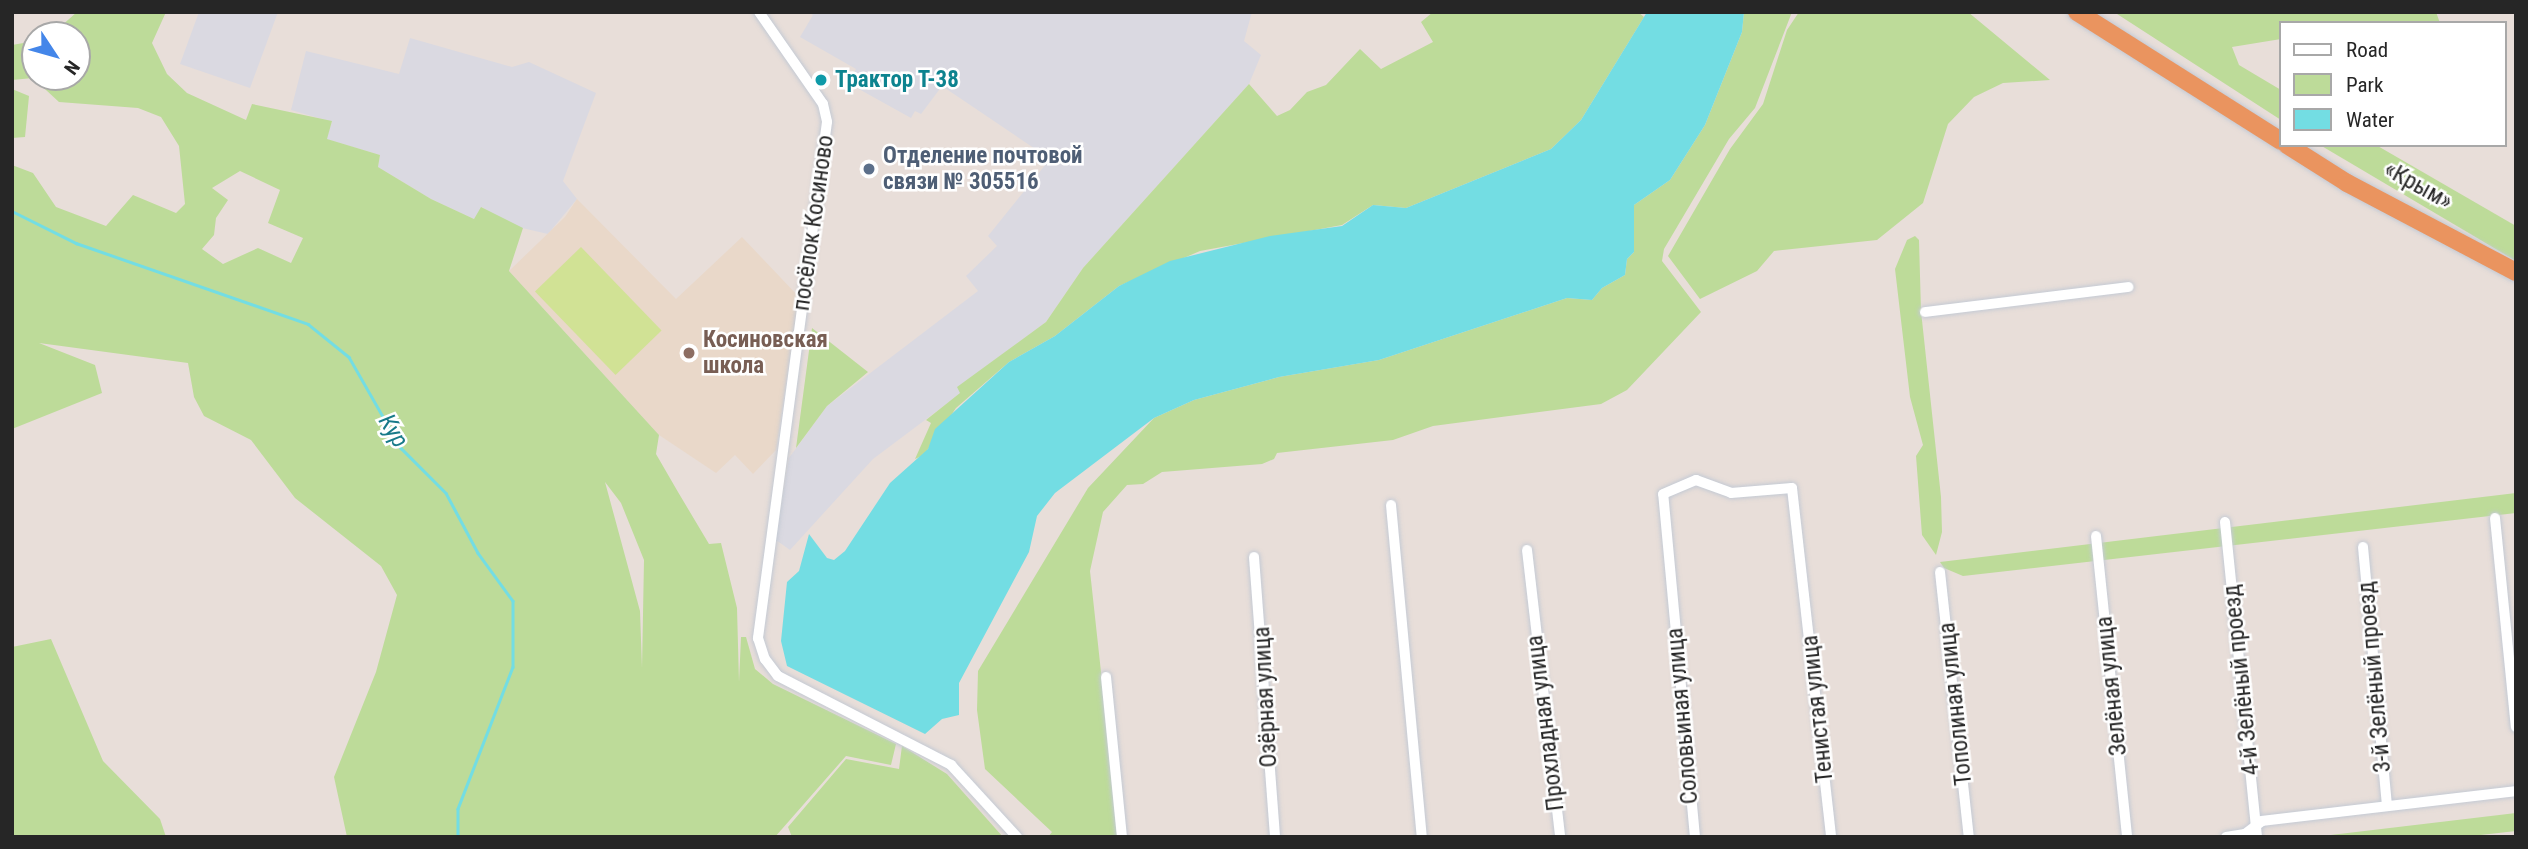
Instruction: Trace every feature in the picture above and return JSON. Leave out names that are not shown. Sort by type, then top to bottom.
[{"type":"highway","points":[[2077,12],[2280,140]]},
{"type":"highway","points":[[2091,12],[2280,134]]},
{"type":"highway","points":[[2290,147],[2347,183],[2516,272]]},
{"type":"highway","name":"«Крым»","points":[[2302,147],[2386,198],[2516,266]]},
{"type":"street","name":"посёлок Косиново","points":[[759,12],[823,104],[827,122],[764,577],[758,638],[765,659],[778,676],[951,765],[1017,837]]},
{"type":"street","points":[[1925,312],[2128,287]]},
{"type":"street","name":"Тенистая улица","points":[[1671,596],[1663,495],[1696,480],[1731,494],[1792,488],[1805,581],[1832,837]]},
{"type":"street","points":[[1391,505],[1422,837]]},
{"type":"street","points":[[2496,518],[2516,727]]},
{"type":"street","name":"4-й Зелёный проезд","points":[[2225,522],[2258,824],[2257,837]]},
{"type":"street","name":"Зелёная улица","points":[[2096,536],[2127,837]]},
{"type":"street","name":"3-й Зелёный проезд","points":[[2363,547],[2387,806]]},
{"type":"street","name":"Прохладная улица","points":[[1527,550],[1560,837]]},
{"type":"street","name":"Озёрная улица","points":[[1254,557],[1275,837]]},
{"type":"street","name":"Тополиная улица","points":[[1940,572],[1969,837]]},
{"type":"street","name":"Соловьиная улица","points":[[1671,596],[1695,837]]},
{"type":"street","points":[[1106,677],[1122,837]]},
{"type":"street","points":[[2226,837],[2245,834],[2258,824],[2516,791]]},
{"type":"shaded area","points":[[199,12],[278,12],[250,88],[180,64]]},
{"type":"shaded area","points":[[808,12],[1252,12],[1244,41],[1261,55],[1249,84],[1083,268],[1046,322],[958,387],[961,393],[873,459],[790,550],[776,540],[789,458],[827,406],[978,291],[966,276],[997,246],[988,236],[1050,159],[942,86],[921,114],[915,111],[911,118],[848,83],[856,69],[800,37],[813,15]]},
{"type":"shaded area","points":[[410,38],[512,67],[529,62],[596,93],[563,181],[577,199],[548,234],[509,225],[482,207],[474,219],[431,199],[378,167],[380,155],[326,139],[332,122],[291,110],[306,51],[399,74]]},
{"type":"shaded area","name":"Косиновская школа","points":[[577,199],[676,299],[742,237],[799,297],[776,450],[753,474],[735,455],[716,473],[659,435],[509,271],[565,217]]},
{"type":"green space","points":[[77,12],[166,12],[152,43],[167,74],[187,93],[246,120],[252,104],[332,121],[327,139],[380,155],[378,167],[431,199],[474,219],[481,207],[523,228],[509,271],[659,435],[656,454],[709,544],[721,543],[737,608],[739,682],[741,637],[746,637],[755,669],[773,684],[896,744],[891,765],[846,756],[775,837],[347,837],[334,777],[376,672],[397,595],[381,566],[295,498],[251,440],[204,416],[194,397],[188,363],[39,343],[95,365],[102,393],[12,429],[12,165],[33,173],[56,207],[106,226],[133,195],[176,213],[185,204],[179,146],[161,117],[138,108],[59,102],[47,91],[91,91],[91,21],[67,21]],"holes":[[[240,171],[280,190],[268,223],[303,238],[291,263],[258,248],[223,264],[202,249],[214,235],[216,218],[228,200],[212,188]],[[605,482],[621,503],[644,560],[642,668],[640,611]]]},
{"type":"green space","points":[[1433,12],[1638,12],[1644,17],[1581,120],[1551,149],[1406,208],[1373,205],[1342,225],[1200,251],[1119,286],[1055,336],[1009,362],[956,408],[924,455],[915,459],[931,423],[926,420],[960,393],[957,387],[1046,322],[1083,268],[1249,84],[1277,116],[1290,110],[1307,92],[1326,85],[1360,49],[1381,69],[1433,42],[1421,22]]},
{"type":"green space","points":[[1744,12],[1792,12],[1755,108],[1729,139],[1664,249],[1662,261],[1701,312],[1627,390],[1601,404],[1433,426],[1393,440],[1277,453],[1274,459],[1262,464],[1162,472],[1143,484],[1127,485],[1103,512],[1090,571],[1119,837],[1048,837],[1052,832],[985,769],[977,710],[978,671],[1088,488],[1154,418],[1194,400],[1279,377],[1379,360],[1567,298],[1592,300],[1602,288],[1625,275],[1627,259],[1634,252],[1634,205],[1670,180],[1705,125],[1742,32]]},
{"type":"green space","points":[[1799,12],[1968,12],[2050,80],[2003,83],[1974,97],[1948,124],[1923,203],[1877,240],[1774,251],[1757,271],[1700,299],[1668,256],[1730,149],[1763,104],[1787,30]]},
{"type":"green space","points":[[2114,12],[2436,12],[2439,21],[2280,21],[2280,39],[2232,47],[2239,65],[2280,89],[2280,119]]},
{"type":"green space","points":[[21,43],[21,79],[12,80],[12,45]]},
{"type":"green space","points":[[12,89],[29,96],[25,137],[12,138]]},
{"type":"green space","points":[[2323,147],[2379,147],[2516,226],[2516,261]]},
{"type":"green space","points":[[1915,236],[1919,240],[1921,311],[1941,497],[1942,532],[1936,555],[1922,535],[1916,456],[1923,445],[1910,397],[1895,269],[1907,240]]},
{"type":"green space","points":[[581,247],[662,330],[616,375],[535,291]]},
{"type":"green space","points":[[812,328],[868,372],[827,406],[796,448]]},
{"type":"green space","points":[[2516,493],[2516,513],[1963,576],[1944,568],[1940,562]]},
{"type":"green space","points":[[51,639],[103,761],[160,819],[166,837],[12,837],[12,647]]},
{"type":"green space","points":[[902,746],[947,774],[1003,837],[792,837],[788,827],[846,759],[899,769]]},
{"type":"green space","points":[[2516,813],[2516,831],[2463,837],[2314,837]]},
{"type":"water","points":[[1647,12],[1744,12],[1742,32],[1705,125],[1670,180],[1634,205],[1634,252],[1627,259],[1625,275],[1602,288],[1592,300],[1567,298],[1379,360],[1279,377],[1194,400],[1154,418],[1055,493],[1037,516],[1029,552],[959,683],[959,715],[942,719],[925,734],[787,666],[781,641],[787,582],[799,571],[809,534],[827,558],[834,560],[845,551],[890,483],[928,449],[935,429],[1009,362],[1055,336],[1119,286],[1170,261],[1270,236],[1342,226],[1373,205],[1406,208],[1551,149],[1581,120]]},
{"type":"waterway","name":"Кур","points":[[12,211],[76,243],[308,324],[349,357],[401,448],[446,493],[478,553],[513,601],[513,667],[458,809],[458,837]]},
{"type":"place","name":"Трактор Т-38","points":[[821,80]]},
{"type":"place","name":"Отделение почтовой связи № 305516","points":[[869,169]]},
{"type":"place","name":"Косиновская школа","points":[[689,353]]}]
